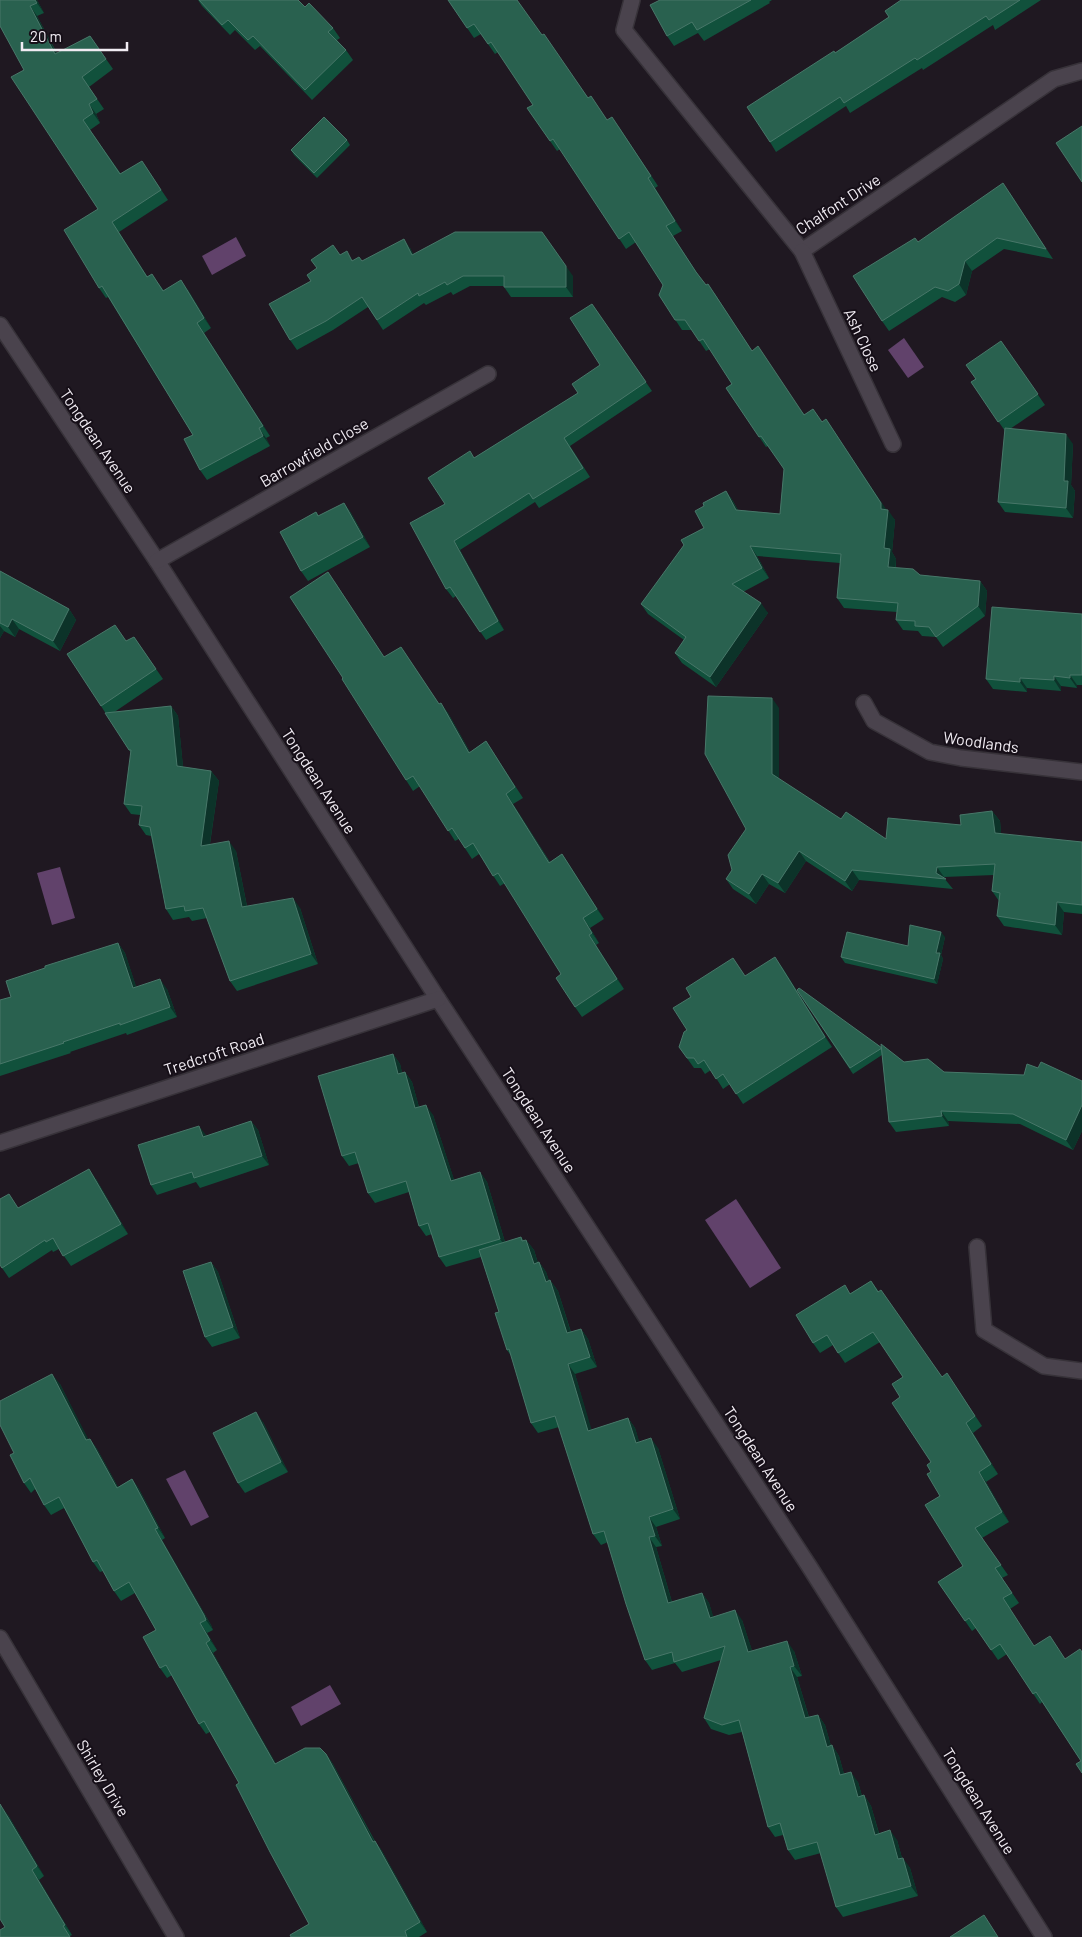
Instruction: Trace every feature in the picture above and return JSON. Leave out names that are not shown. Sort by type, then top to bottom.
[{"type":"street","name":"Chalfont Drive","points":[[632,0],[624,30],[802,251],[1054,79],[1082,72]]},
{"type":"street","name":"Ash Close","points":[[802,251],[893,444]]},
{"type":"street","name":"Tongdean Avenue","points":[[0,325],[157,562],[438,999],[809,1566],[1044,1937]]},
{"type":"street","name":"Barrowfield Close","points":[[157,562],[488,374]]},
{"type":"street","name":"Woodlands","points":[[864,703],[874,721],[930,752],[960,758],[1082,772]]},
{"type":"street","name":"Tredcroft Road","points":[[0,1143],[438,999]]},
{"type":"street","points":[[978,1248],[984,1330],[1044,1366],[1082,1371]]},
{"type":"street","name":"Shirley Drive","points":[[0,1638],[176,1937]]},
{"type":"shaded area","points":[[236,237],[246,256],[212,275],[202,256]]},
{"type":"shaded area","points":[[904,338],[924,367],[908,378],[888,350]]},
{"type":"shaded area","points":[[60,867],[75,918],[52,925],[37,873]]},
{"type":"shaded area","points":[[736,1199],[781,1268],[750,1288],[705,1220]]},
{"type":"shaded area","points":[[185,1470],[209,1517],[191,1526],[166,1479]]},
{"type":"shaded area","points":[[330,1685],[341,1704],[301,1726],[291,1707]]},
{"type":"building","points":[[0,0],[35,0],[37,3],[30,6],[55,54],[90,36],[106,59],[82,77],[97,99],[89,104],[93,113],[83,120],[120,174],[142,161],[161,190],[112,222],[147,277],[152,274],[163,291],[181,280],[204,318],[197,323],[263,426],[259,428],[263,436],[200,470],[184,439],[193,435],[102,286],[99,288],[64,230],[98,209],[11,77],[24,70],[0,26]]},
{"type":"building","points":[[199,0],[298,0],[305,7],[309,3],[333,28],[328,32],[346,50],[305,90],[253,36],[248,40],[228,20],[222,25]]},
{"type":"building","points":[[448,0],[517,0],[542,35],[544,34],[588,98],[591,96],[607,120],[612,117],[651,176],[648,178],[675,221],[666,226],[696,272],[706,285],[708,284],[752,351],[758,346],[804,415],[813,409],[822,422],[826,419],[881,503],[881,509],[888,510],[884,548],[890,549],[888,567],[913,569],[920,575],[980,581],[978,606],[936,637],[929,627],[915,626],[915,621],[896,620],[898,603],[837,598],[841,554],[750,546],[762,568],[732,584],[761,603],[710,677],[675,653],[686,637],[641,604],[684,545],[681,540],[704,528],[695,511],[704,506],[703,503],[726,491],[736,510],[780,514],[784,469],[761,436],[759,437],[726,388],[732,384],[703,339],[699,341],[685,320],[675,320],[659,295],[663,285],[629,232],[619,239],[553,139],[550,141],[527,108],[533,105],[491,42],[488,44],[474,24],[467,28]]},
{"type":"building","points":[[660,0],[751,0],[697,30],[692,22],[667,36],[650,5]]},
{"type":"building","points":[[901,0],[1020,0],[989,20],[986,16],[844,103],[840,97],[770,142],[747,107],[889,17],[885,11]]},
{"type":"building","points":[[324,117],[347,140],[314,173],[291,150]]},
{"type":"building","points":[[1082,126],[1082,182],[1056,143]]},
{"type":"building","points":[[1003,183],[1046,249],[997,238],[965,261],[959,284],[948,291],[935,287],[882,321],[853,276],[915,238],[918,242]]},
{"type":"building","points":[[455,232],[542,232],[566,266],[566,287],[504,287],[504,276],[463,276],[447,285],[445,282],[419,296],[418,293],[377,320],[362,297],[326,321],[290,340],[269,304],[311,281],[307,275],[317,268],[311,260],[333,245],[340,255],[347,251],[352,261],[359,257],[362,261],[404,239],[412,255]]},
{"type":"building","points":[[592,304],[646,382],[564,438],[583,468],[533,499],[529,493],[454,541],[498,621],[480,632],[450,587],[446,589],[410,523],[445,504],[428,478],[470,451],[474,458],[578,393],[572,384],[600,365],[570,318]]},
{"type":"building","points":[[1001,341],[1038,394],[998,422],[971,382],[976,379],[966,365]]},
{"type":"building","points":[[1005,428],[1066,434],[1064,481],[1068,481],[1066,508],[998,502]]},
{"type":"building","points":[[344,503],[363,537],[301,571],[280,532],[316,512],[318,516]]},
{"type":"building","points":[[0,571],[69,609],[53,641],[12,619],[8,627],[0,623]]},
{"type":"building","points":[[328,572],[384,657],[401,647],[439,704],[441,703],[469,753],[486,741],[515,787],[506,794],[549,863],[562,854],[597,909],[583,918],[592,933],[589,935],[617,979],[575,1007],[556,978],[561,974],[498,873],[493,876],[473,843],[465,848],[452,828],[448,831],[413,776],[406,780],[290,597]]},
{"type":"building","points":[[992,607],[1082,614],[1082,675],[1070,675],[1070,678],[1054,676],[1054,680],[1020,678],[1020,682],[986,679]]},
{"type":"building","points":[[115,625],[126,641],[134,637],[156,669],[101,706],[67,654]]},
{"type":"building","points":[[708,696],[772,698],[772,774],[841,819],[846,812],[886,839],[888,818],[961,825],[960,815],[992,811],[995,833],[1082,842],[1082,905],[1057,902],[1055,925],[997,916],[1000,893],[992,891],[995,864],[937,867],[936,873],[946,879],[852,870],[845,881],[799,851],[778,883],[762,874],[749,894],[726,879],[732,870],[728,855],[746,829],[705,754]]},
{"type":"building","points":[[171,706],[177,766],[211,771],[201,846],[229,841],[242,907],[293,898],[311,954],[230,981],[203,908],[185,911],[184,906],[166,909],[150,827],[139,825],[142,806],[124,804],[131,750],[129,750],[105,713]]},
{"type":"building","points":[[910,925],[941,932],[936,953],[940,953],[934,979],[841,957],[847,932],[908,946]]},
{"type":"building","points":[[118,943],[133,988],[160,979],[170,1007],[0,1064],[0,1000],[11,997],[6,981],[45,968],[45,966]]},
{"type":"building","points":[[775,957],[825,1037],[736,1094],[723,1074],[716,1079],[704,1060],[698,1064],[694,1058],[687,1058],[679,1047],[684,1032],[687,1030],[673,1008],[691,997],[686,988],[733,958],[745,976]]},
{"type":"building","points":[[799,988],[882,1048],[850,1068],[797,990]]},
{"type":"building","points":[[881,1044],[904,1062],[928,1059],[944,1072],[1024,1075],[1027,1064],[1038,1068],[1041,1062],[1082,1081],[1082,1105],[1066,1140],[1013,1114],[941,1111],[942,1116],[889,1122]]},
{"type":"building","points":[[393,1054],[398,1074],[405,1072],[415,1108],[426,1105],[451,1181],[480,1172],[500,1239],[439,1257],[428,1223],[419,1226],[406,1181],[368,1193],[355,1152],[342,1156],[318,1076]]},
{"type":"building","points":[[251,1121],[262,1156],[194,1178],[192,1172],[151,1185],[138,1145],[199,1126],[203,1137]]},
{"type":"building","points":[[89,1169],[121,1224],[63,1256],[53,1238],[46,1242],[45,1240],[2,1268],[0,1265],[0,1199],[9,1194],[18,1208]]},
{"type":"building","points":[[521,1237],[522,1241],[526,1240],[534,1264],[539,1262],[546,1282],[550,1280],[567,1333],[581,1329],[590,1357],[568,1364],[588,1431],[628,1418],[636,1443],[651,1438],[673,1509],[649,1517],[655,1536],[649,1537],[668,1603],[702,1593],[710,1618],[735,1610],[748,1652],[787,1641],[794,1666],[790,1667],[805,1718],[818,1715],[827,1747],[832,1745],[840,1775],[851,1772],[858,1797],[864,1795],[875,1835],[890,1830],[898,1859],[903,1858],[911,1886],[836,1907],[817,1842],[788,1850],[780,1823],[768,1827],[739,1720],[722,1725],[704,1718],[725,1646],[674,1662],[672,1652],[645,1660],[604,1531],[593,1534],[555,1416],[531,1423],[509,1349],[507,1350],[495,1313],[499,1312],[479,1250]]},
{"type":"building","points":[[211,1262],[233,1327],[205,1337],[183,1271]]},
{"type":"building","points":[[871,1281],[878,1292],[881,1290],[942,1377],[947,1373],[975,1416],[966,1423],[991,1464],[979,1472],[1002,1512],[975,1528],[1001,1565],[995,1568],[1012,1593],[1003,1598],[1034,1646],[1050,1636],[1065,1659],[1080,1649],[1082,1652],[1082,1773],[1076,1764],[1081,1761],[1036,1692],[1033,1694],[1000,1644],[991,1650],[969,1618],[965,1621],[938,1582],[963,1566],[925,1505],[940,1496],[927,1474],[931,1472],[927,1465],[931,1462],[892,1403],[900,1397],[892,1384],[903,1377],[873,1332],[838,1353],[827,1335],[813,1343],[796,1315],[845,1285],[850,1294]]},
{"type":"building","points":[[52,1374],[86,1440],[90,1439],[117,1488],[132,1479],[158,1528],[155,1529],[204,1615],[206,1620],[200,1623],[210,1640],[206,1643],[275,1764],[305,1748],[320,1748],[326,1754],[373,1842],[375,1841],[420,1922],[405,1931],[407,1937],[291,1937],[290,1935],[309,1924],[236,1785],[239,1783],[204,1721],[199,1724],[166,1665],[160,1668],[143,1637],[156,1630],[129,1582],[114,1591],[97,1560],[93,1562],[59,1497],[44,1505],[30,1478],[24,1483],[10,1455],[14,1453],[0,1425],[0,1401]]},
{"type":"building","points":[[256,1412],[281,1462],[238,1483],[213,1433]]},
{"type":"building","points":[[0,1804],[37,1866],[32,1870],[65,1925],[63,1926],[70,1937],[0,1937],[0,1930],[5,1927],[0,1919]]},
{"type":"building","points":[[984,1915],[998,1937],[950,1937]]}]
